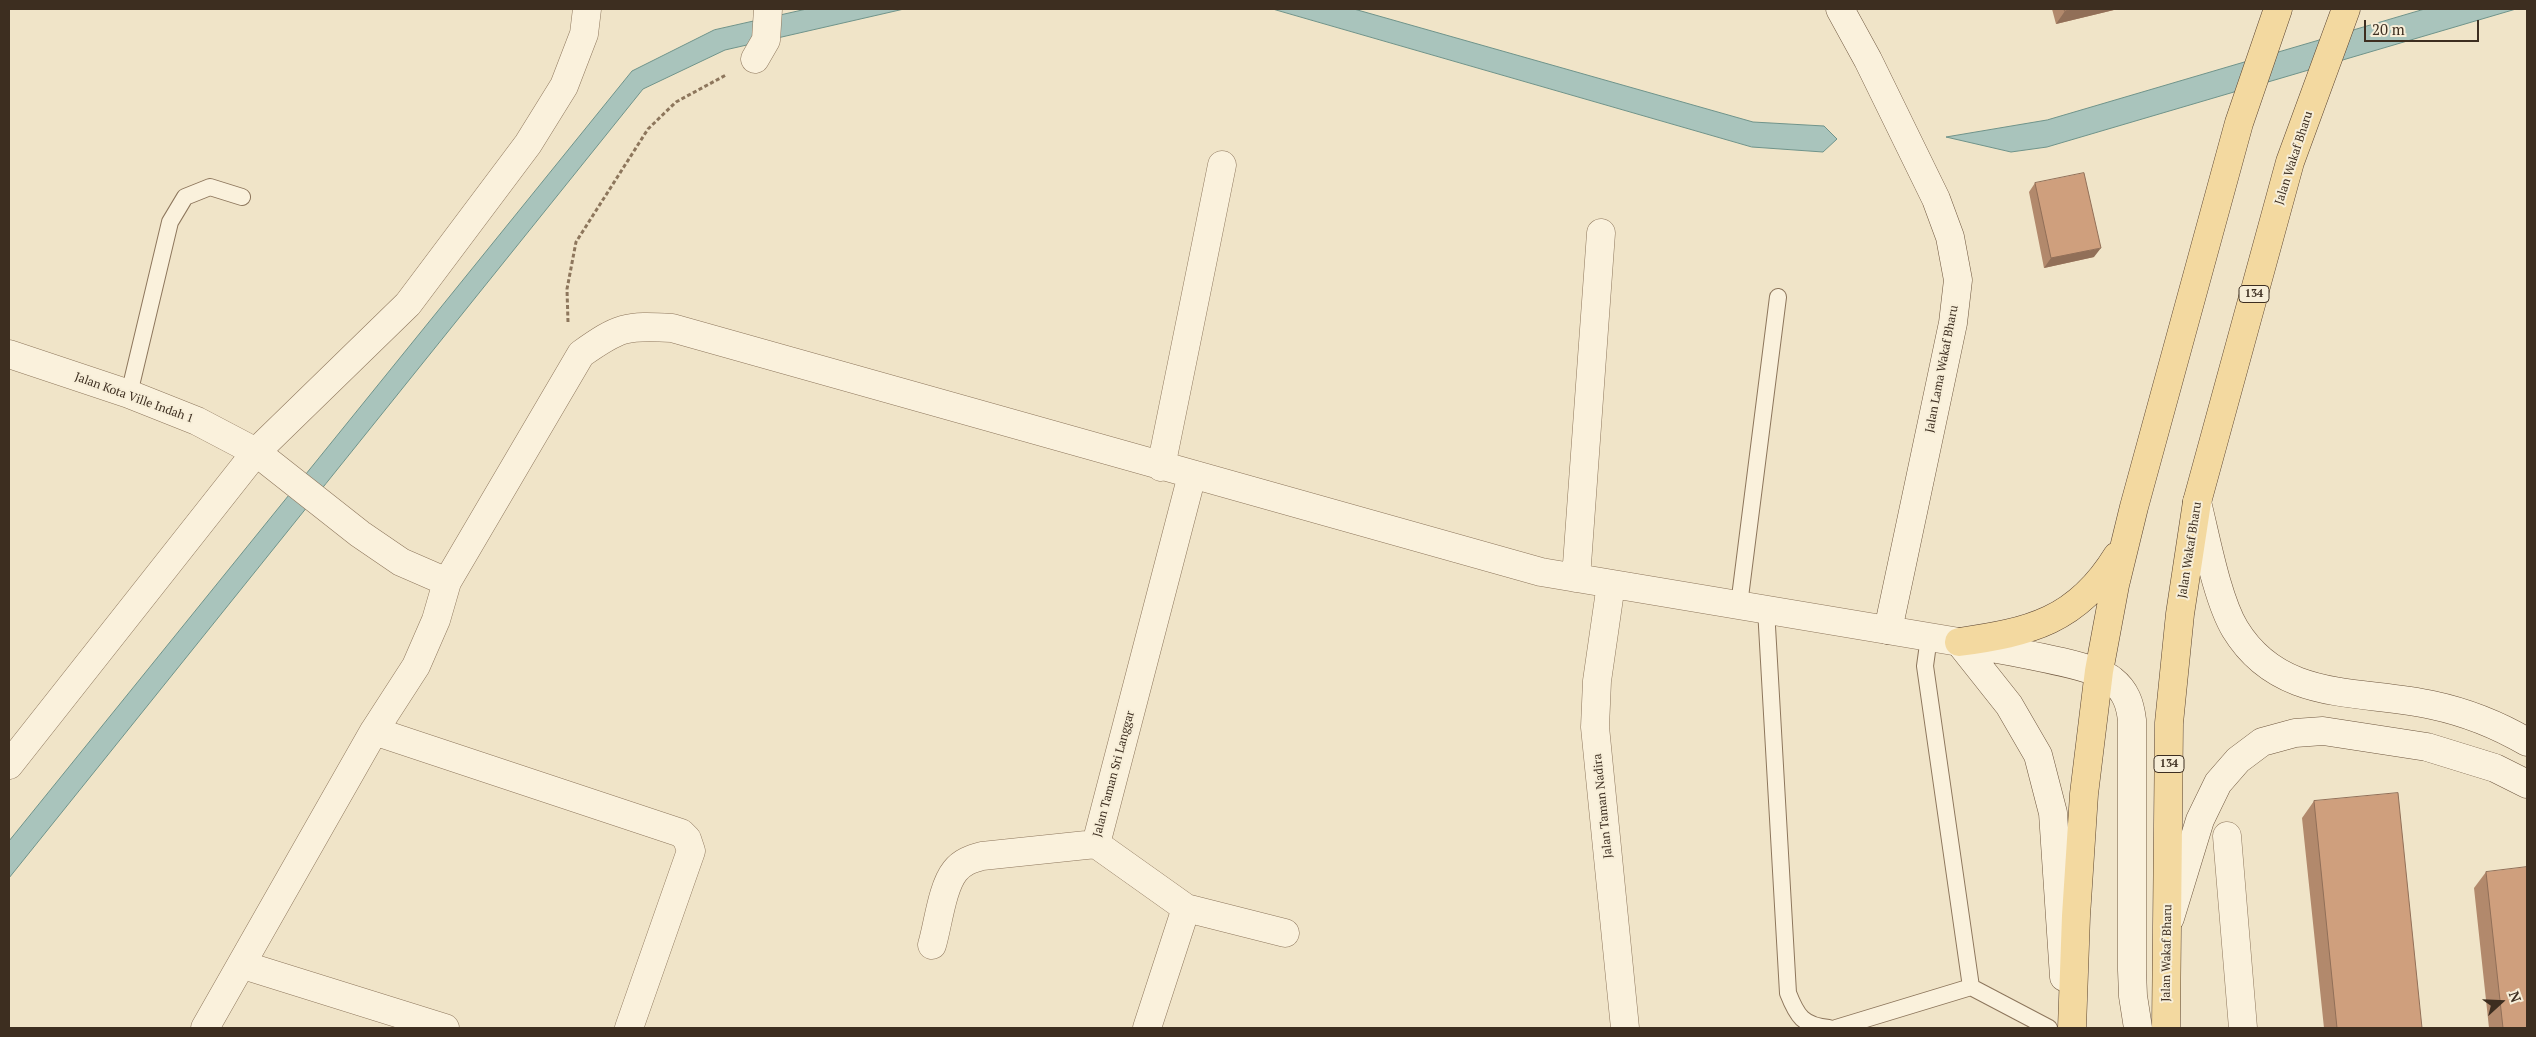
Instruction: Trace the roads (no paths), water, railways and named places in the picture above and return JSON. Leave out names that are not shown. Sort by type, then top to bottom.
[{"type":"main road","points":[[2071,1028],[2084,794],[2099,671],[2114,585],[2239,123],[2278,9]]},
{"type":"main road","name":"Jalan Wakaf Bharu","points":[[2166,1028],[2169,723],[2180,614],[2196,502],[2290,162],[2346,9]]},
{"type":"main road","points":[[1959,642],[2010,635],[2046,622],[2069,609],[2077,604],[2105,576],[2125,544]]},
{"type":"street","points":[[9,765],[265,459],[408,304],[528,144],[564,86],[584,34],[587,9]]},
{"type":"street","name":"Jalan Lama Wakaf Bharu","points":[[1840,9],[1868,60],[1936,199],[1950,238],[1958,280],[1953,323],[1888,630]]},
{"type":"street","points":[[760,50],[768,10]]},
{"type":"street","points":[[1162,467],[1222,165]]},
{"type":"street","points":[[1576,578],[1601,233]]},
{"type":"street","points":[[205,1028],[243,965],[374,731],[416,666],[436,620],[446,582],[581,354],[611,333],[638,326],[672,328],[1508,564],[1576,578],[1959,642],[2099,671],[2123,690],[2130,704],[2132,720],[2132,970],[2133,996],[2138,1028]]},
{"type":"street","name":"Jalan Kota Ville Indah 1","points":[[9,354],[129,394],[197,422],[265,459],[360,534],[401,562],[446,582]]},
{"type":"street","name":"Jalan Taman Sri Langgar","points":[[1186,908],[1096,844],[1192,475]]},
{"type":"street","points":[[2196,502],[2219,589],[2234,629],[2258,658],[2290,680],[2298,683],[2324,691],[2432,705],[2501,727],[2527,742]]},
{"type":"street","name":"Jalan Taman Nadira","points":[[1611,584],[1597,681],[1595,727],[1624,1028]]},
{"type":"street","points":[[1959,642],[2009,705],[2038,756],[2053,813],[2064,979],[2071,1028]]},
{"type":"street","points":[[374,731],[681,833],[687,839],[691,851],[629,1028]]},
{"type":"street","points":[[2167,926],[2200,820],[2218,783],[2238,760],[2262,742],[2295,733],[2323,731],[2427,746],[2495,768],[2527,784]]},
{"type":"street","points":[[2227,836],[2243,1028]]},
{"type":"street","points":[[932,945],[954,871],[966,861],[982,856],[1096,844]]},
{"type":"street","points":[[1147,1028],[1186,908],[1285,933]]},
{"type":"street","points":[[243,965],[445,1028]]},
{"type":"lane","points":[[129,394],[170,222],[185,197],[210,187],[242,197]]},
{"type":"lane","points":[[1739,605],[1778,297]]},
{"type":"lane","points":[[1766,610],[1788,993],[1796,1013],[1813,1027],[1829,1028]]},
{"type":"lane","points":[[1929,637],[1925,666],[1971,987]]},
{"type":"lane","points":[[1836,1028],[1971,987],[2049,1028]]},
{"type":"water","points":[[807,9],[904,9],[725,50],[643,89],[9,878],[9,841],[632,71],[714,30]]},
{"type":"water","points":[[1273,9],[1354,9],[1753,122],[1824,126],[1837,139],[1823,152],[1752,147]]},
{"type":"water","points":[[2425,9],[2516,9],[2047,147],[2011,152],[1946,137],[2047,120]]}]
